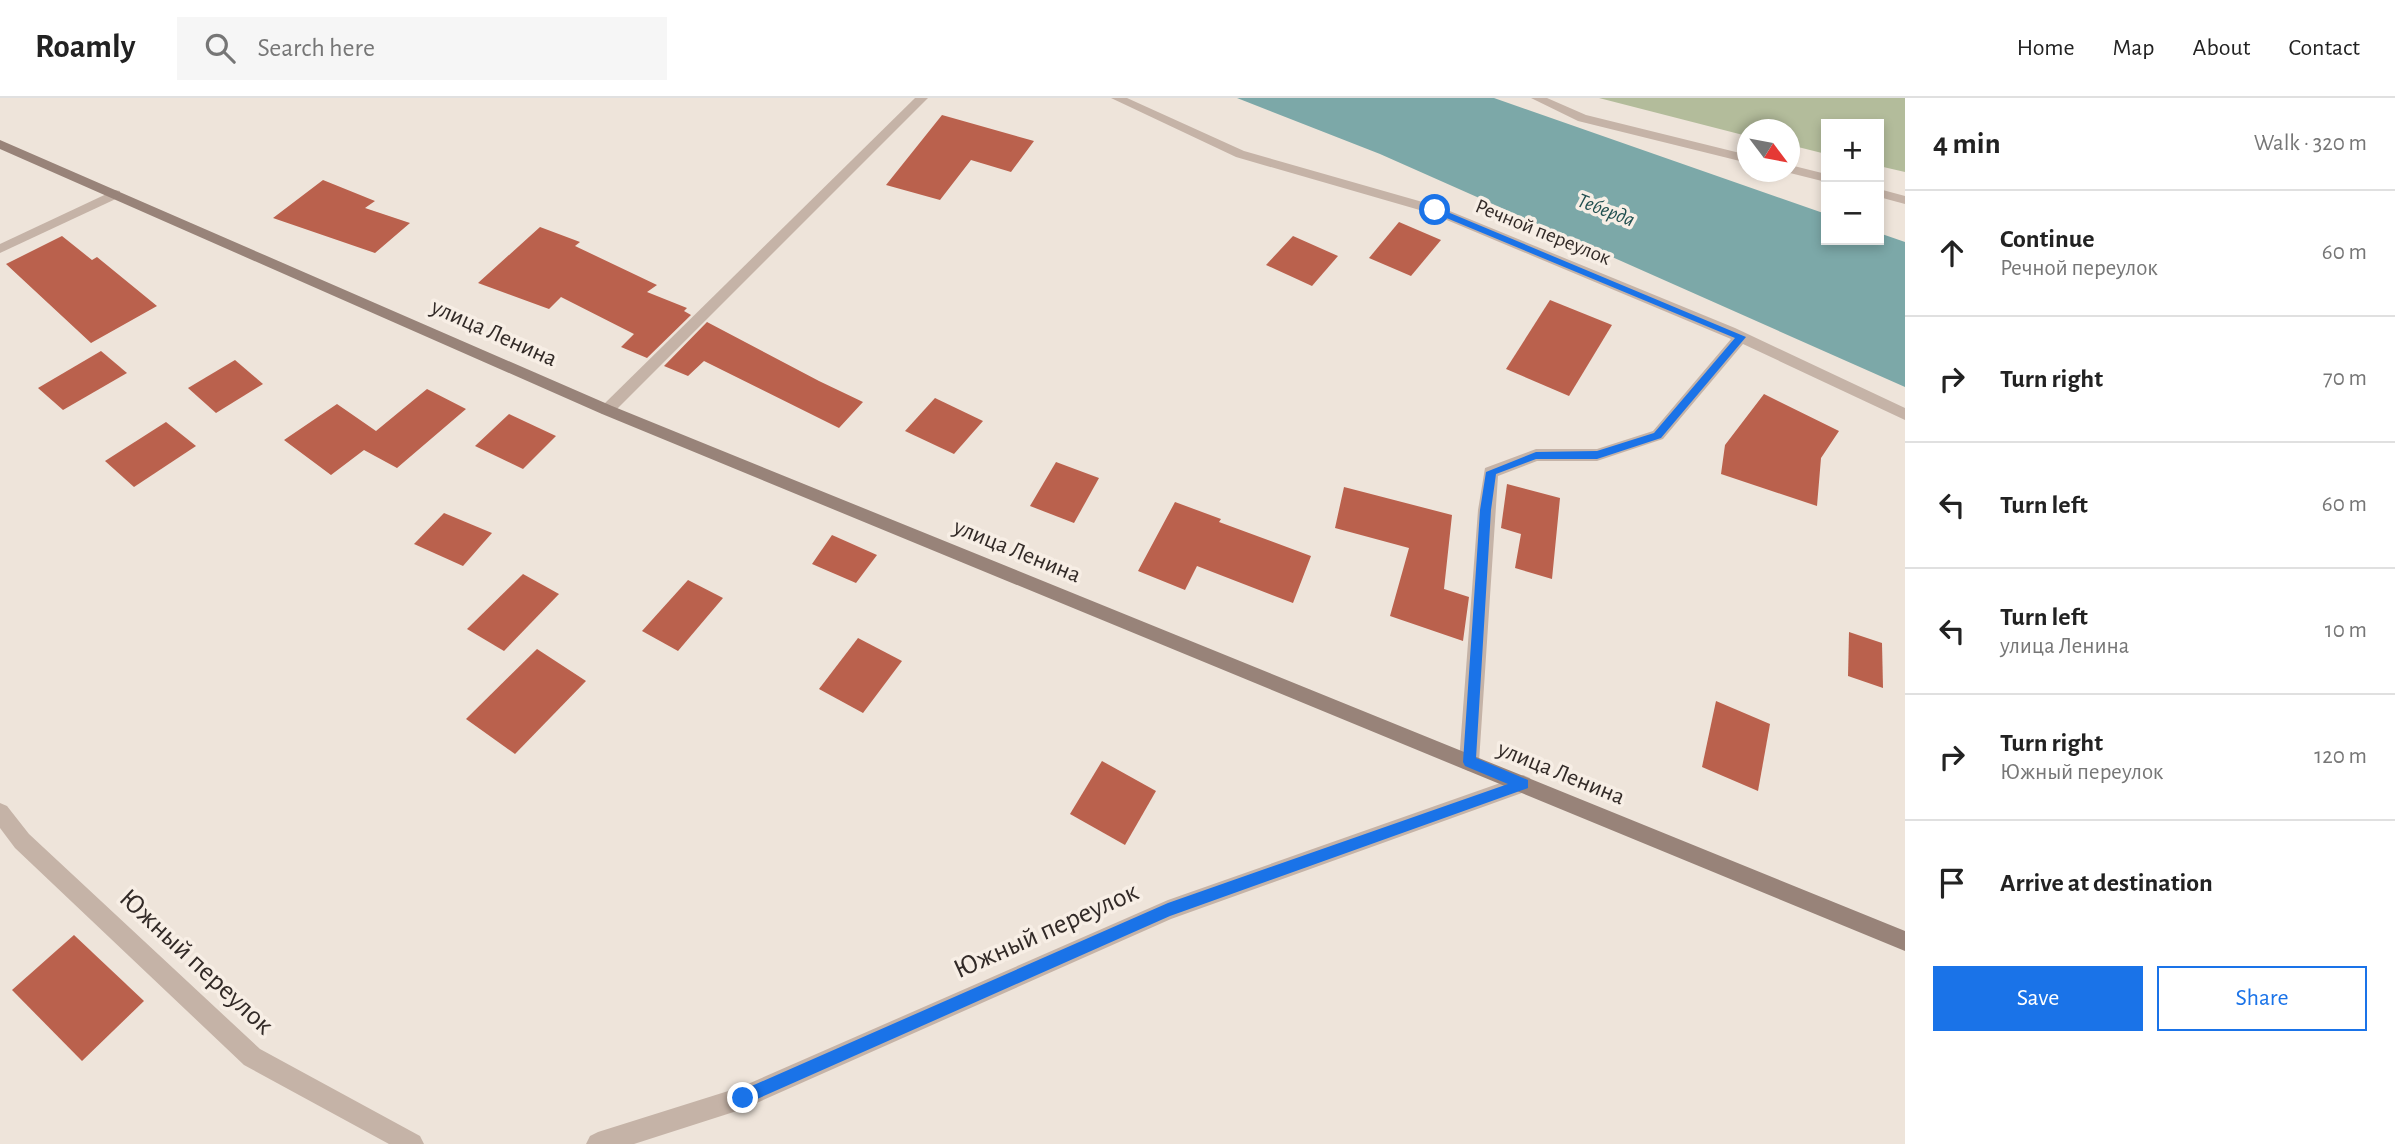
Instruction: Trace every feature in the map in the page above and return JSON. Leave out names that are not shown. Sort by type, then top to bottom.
[{"type":"main road","name":"улица Ленина","points":[[0,144],[607,410],[1905,941]]},
{"type":"street","points":[[607,410],[922,98]]},
{"type":"street","name":"Речной переулок","points":[[1117,98],[1240,154],[1435,210],[1741,337],[1905,414]]},
{"type":"street","points":[[1537,98],[1582,118],[1737,156]]},
{"type":"street","points":[[1800,172],[1821,177]]},
{"type":"street","points":[[0,249],[115,194]]},
{"type":"street","points":[[1884,194],[1905,200]]},
{"type":"street","points":[[1469,762],[1486,510],[1491,472],[1536,456],[1597,455],[1658,435],[1741,337]]},
{"type":"street","name":"Южный переулок","points":[[598,1144],[743,1098],[1168,910],[1524,784]]},
{"type":"street","name":"Южный переулок","points":[[0,812],[22,841],[252,1057],[412,1144]]},
{"type":"green space","points":[[1599,98],[1905,98],[1905,172],[1884,167],[1884,119],[1821,119],[1821,153],[1800,148],[1800,119],[1737,119],[1737,133]]},
{"type":"water","name":"Теберда","points":[[1237,98],[1494,98],[1821,212],[1821,245],[1884,245],[1884,235],[1905,242],[1905,387],[1380,154]]},
{"type":"building","points":[[942,115],[1034,141],[1011,172],[971,160],[940,200],[886,185]]},
{"type":"building","points":[[323,180],[375,201],[365,208],[410,223],[375,253],[273,218]]},
{"type":"building","points":[[1399,222],[1441,240],[1411,276],[1369,258]]},
{"type":"building","points":[[540,227],[580,242],[575,246],[657,285],[647,292],[687,308],[684,311],[691,315],[647,358],[621,347],[634,334],[561,297],[549,309],[478,283]]},
{"type":"building","points":[[62,236],[92,260],[97,257],[157,306],[91,343],[6,264]]},
{"type":"building","points":[[1293,236],[1338,256],[1312,286],[1266,265]]},
{"type":"building","points":[[1550,300],[1612,325],[1569,396],[1506,369]]},
{"type":"building","points":[[707,322],[863,402],[839,428],[704,361],[688,376],[664,366]]},
{"type":"building","points":[[101,351],[127,373],[63,410],[38,388]]},
{"type":"building","points":[[235,360],[263,384],[216,413],[188,388]]},
{"type":"building","points":[[427,389],[466,409],[397,468],[364,450],[331,475],[284,440],[337,404],[376,431]]},
{"type":"building","points":[[1764,394],[1839,431],[1821,458],[1817,506],[1721,474],[1725,445]]},
{"type":"building","points":[[935,398],[983,421],[954,454],[905,431]]},
{"type":"building","points":[[509,414],[556,436],[523,469],[475,446]]},
{"type":"building","points":[[166,422],[196,446],[134,487],[105,461]]},
{"type":"building","points":[[1056,462],[1099,478],[1074,523],[1030,506]]},
{"type":"building","points":[[1507,484],[1560,498],[1552,579],[1515,568],[1521,534],[1501,528]]},
{"type":"building","points":[[1344,487],[1452,515],[1444,589],[1469,597],[1463,641],[1390,616],[1409,548],[1335,528]]},
{"type":"building","points":[[1175,502],[1221,519],[1219,522],[1311,556],[1293,603],[1197,566],[1185,590],[1138,571]]},
{"type":"building","points":[[444,513],[492,533],[463,566],[414,544]]},
{"type":"building","points":[[832,535],[877,555],[856,583],[812,564]]},
{"type":"building","points":[[523,574],[559,594],[504,651],[467,629]]},
{"type":"building","points":[[688,580],[723,598],[678,651],[642,631]]},
{"type":"building","points":[[1849,632],[1882,643],[1883,688],[1848,676]]},
{"type":"building","points":[[858,638],[902,661],[863,713],[819,689]]},
{"type":"building","points":[[537,649],[586,681],[515,754],[466,719]]},
{"type":"building","points":[[1716,701],[1770,724],[1758,791],[1702,767]]},
{"type":"building","points":[[1102,761],[1156,791],[1125,845],[1070,814]]},
{"type":"building","points":[[74,935],[144,1001],[82,1061],[12,990]]},
{"type":"route","points":[[743,1098],[1168,910],[1524,784],[1469,762],[1486,510],[1491,472],[1536,456],[1597,455],[1658,435],[1741,337],[1435,210]]}]
